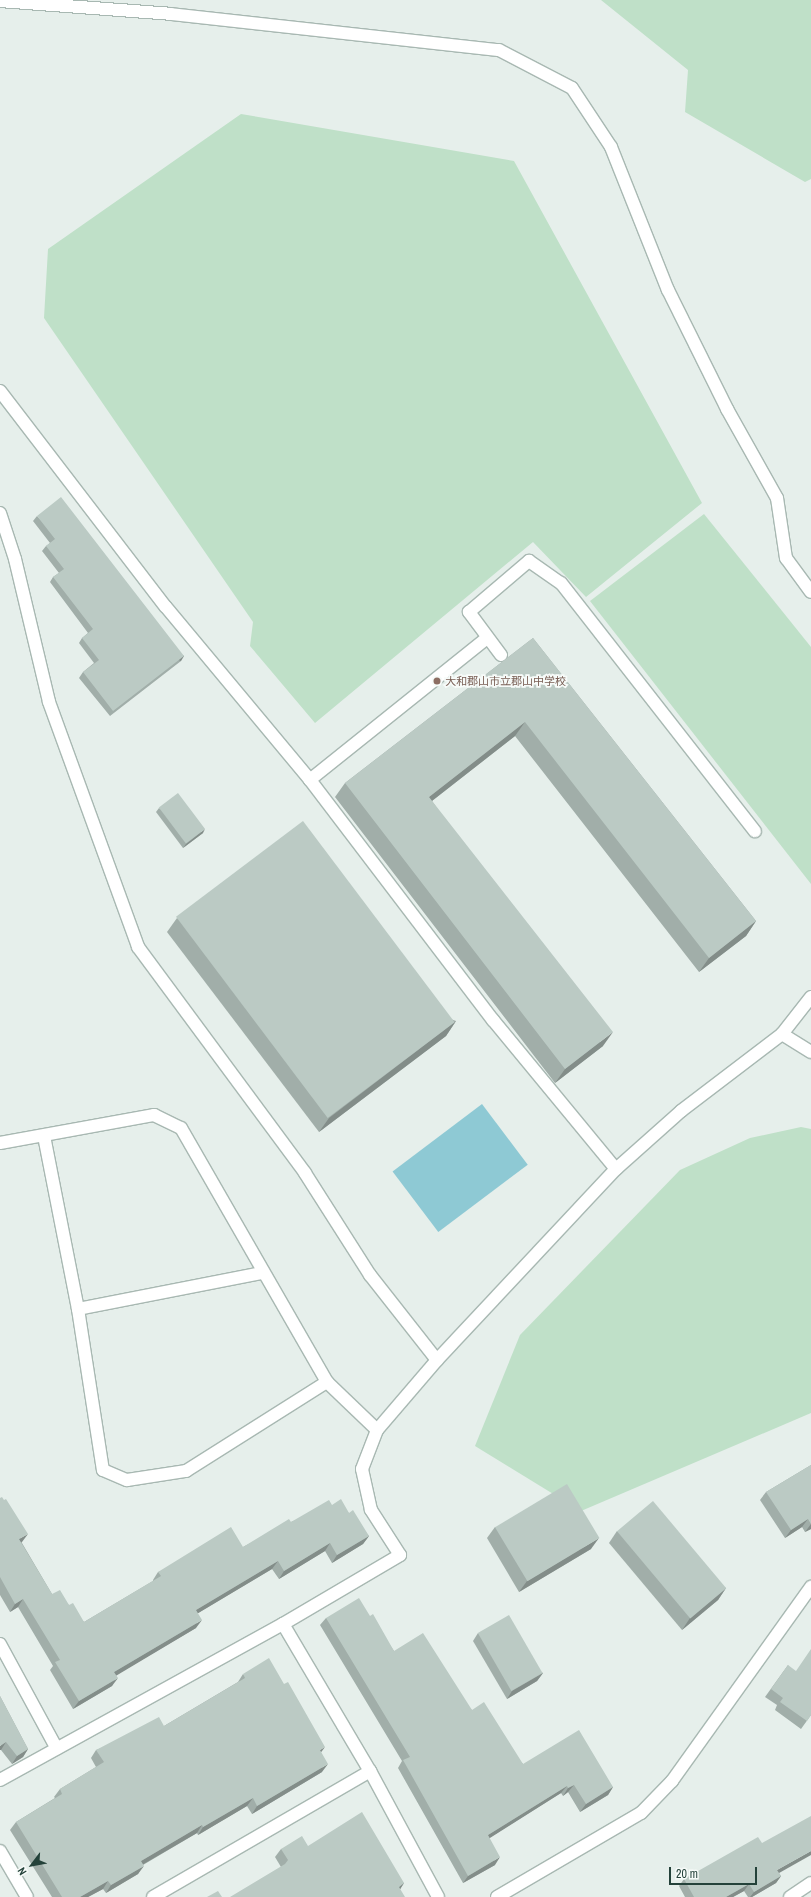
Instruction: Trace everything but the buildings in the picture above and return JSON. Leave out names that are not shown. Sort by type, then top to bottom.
[{"type":"street","points":[[0,1],[171,14],[499,50],[572,88],[611,147],[668,290],[727,408],[777,498],[786,558],[811,592]]},
{"type":"street","points":[[0,391],[166,608],[310,780],[493,1020],[616,1169]]},
{"type":"street","points":[[0,513],[15,559],[49,702],[138,947],[305,1173],[370,1275],[437,1360]]},
{"type":"street","points":[[501,655],[469,612],[529,561],[561,583],[755,831]]},
{"type":"street","points":[[310,780],[487,638]]},
{"type":"street","points":[[0,1780],[283,1624],[400,1555],[371,1510],[362,1469],[377,1430],[437,1360],[616,1169],[681,1111],[782,1034],[811,997]]},
{"type":"street","points":[[782,1034],[811,1052]]},
{"type":"street","points":[[0,1143],[154,1115],[181,1128],[262,1273],[327,1382],[377,1430]]},
{"type":"street","points":[[44,1136],[78,1309],[103,1470],[127,1480],[186,1471],[327,1382]]},
{"type":"street","points":[[78,1309],[262,1273]]},
{"type":"street","points":[[497,1897],[641,1813],[672,1782],[811,1587]]},
{"type":"street","points":[[283,1624],[370,1771],[438,1897]]},
{"type":"street","points":[[0,1644],[57,1749]]},
{"type":"street","points":[[154,1897],[370,1771]]},
{"type":"street","points":[[0,1851],[27,1897]]},
{"type":"street","points":[[790,1897],[811,1883]]},
{"type":"green space","points":[[601,0],[811,0],[811,179],[805,182],[685,112],[688,70]]},
{"type":"green space","points":[[241,114],[514,161],[702,503],[586,597],[533,542],[315,723],[250,646],[253,622],[44,318],[48,249]]},
{"type":"green space","points":[[704,514],[811,647],[811,884],[590,601]]},
{"type":"green space","points":[[801,1127],[811,1129],[811,1413],[581,1511],[475,1446],[520,1335],[680,1170],[750,1138]]},
{"type":"water","points":[[482,1104],[528,1165],[438,1232],[393,1171]]},
{"type":"place","name":"大和郡山市立郡山中学校","points":[[437,681]]}]
